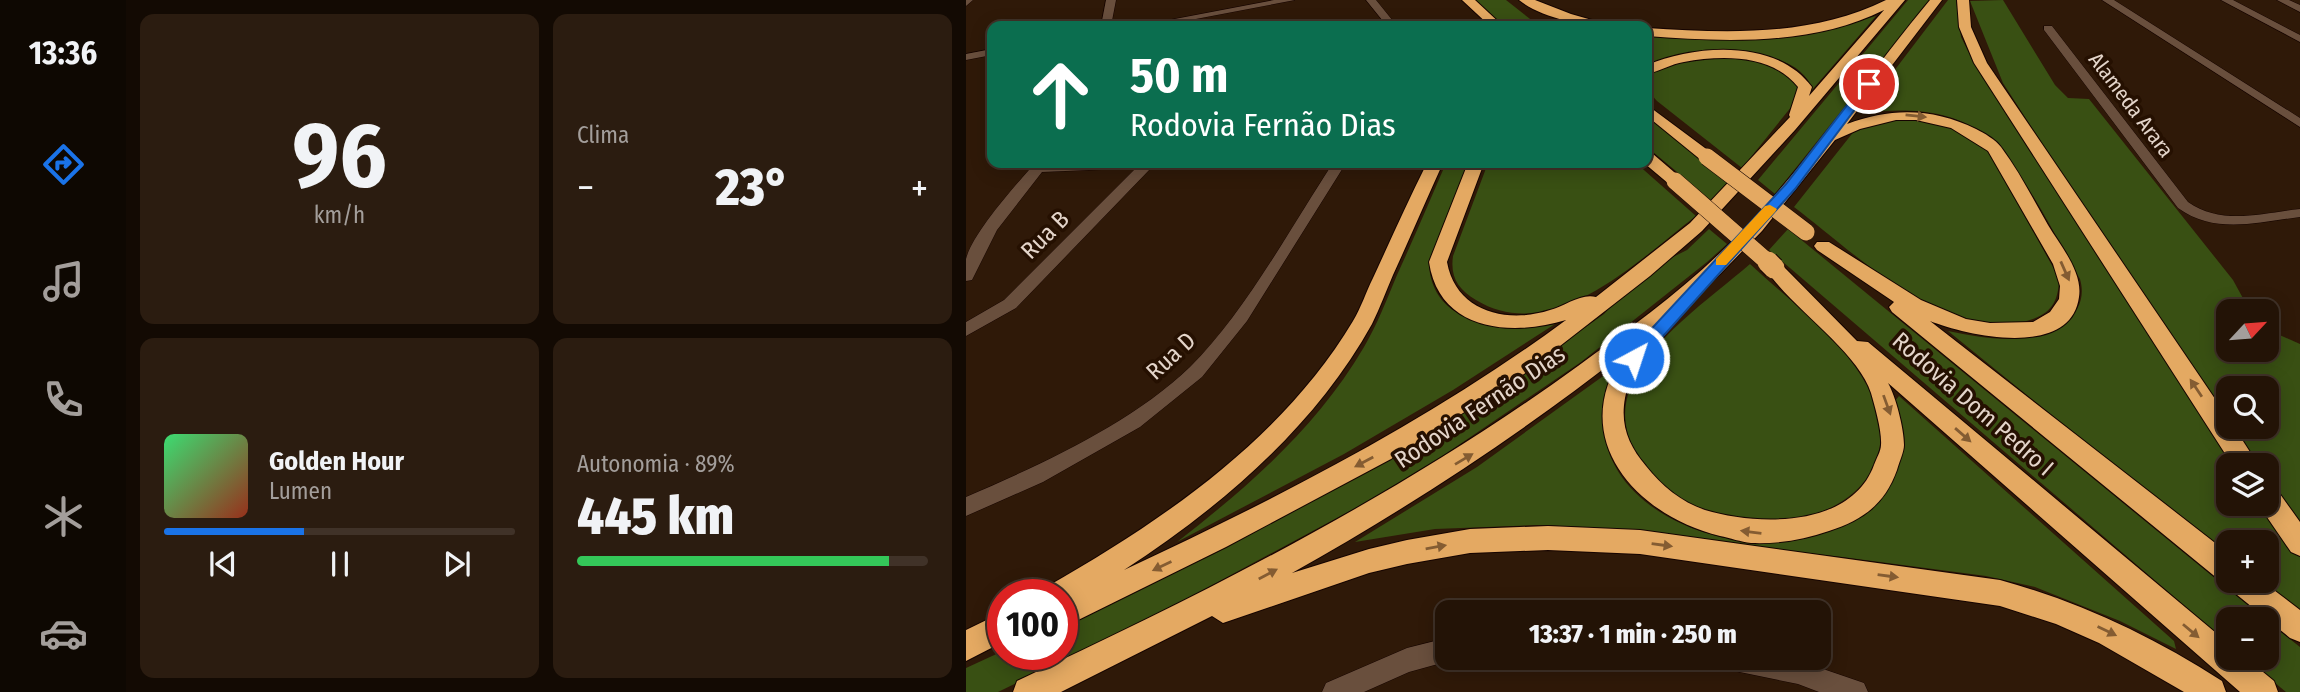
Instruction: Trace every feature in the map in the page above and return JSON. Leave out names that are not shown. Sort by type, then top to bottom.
[{"type":"highway","points":[[1458,0],[1469,20]]},
{"type":"highway","points":[[1468,0],[1491,21]]},
{"type":"highway","points":[[1512,0],[1534,18]]},
{"type":"highway","points":[[1525,0],[1557,14],[1586,21]]},
{"type":"highway","points":[[1652,32],[1738,34],[1821,27],[1868,15],[1897,0]]},
{"type":"highway","name":"Rodovia Fernão Dias","points":[[1078,606],[1217,539],[1383,452],[1516,368],[1643,272],[1696,227],[1790,127],[1897,0]]},
{"type":"highway","name":"Rodovia Fernão Dias","points":[[1028,692],[1164,628],[1328,542],[1475,452],[1552,398],[1700,282],[1728,256],[1829,138],[1882,66],[1936,0]]},
{"type":"highway","points":[[1963,0],[1964,23],[1969,43],[2238,453]]},
{"type":"highway","points":[[1652,68],[1667,61],[1734,55],[1774,62],[1801,78],[1805,87],[1801,107],[1790,127]]},
{"type":"highway","name":"Rodovia Dom Pedro I","points":[[1652,113],[2216,560]]},
{"type":"highway","points":[[1814,239],[1919,307],[1964,327],[2005,332],[2040,327],[2054,320],[2066,309],[2071,295],[2063,264],[1994,148],[1980,136],[1954,123],[1905,115],[1864,120],[1829,138]]},
{"type":"highway","name":"Rodovia Dom Pedro I","points":[[1652,163],[1774,268],[1800,294],[2263,692]]},
{"type":"highway","points":[[1078,583],[1182,518],[1229,480],[1284,424],[1326,375],[1361,324],[1433,168]]},
{"type":"highway","points":[[1474,168],[1438,262],[1438,276],[1445,291],[1458,304],[1474,313],[1525,323],[1568,312],[1643,272]]},
{"type":"highway","points":[[1700,282],[1651,337],[1620,379],[1613,399],[1615,441],[1627,466],[1644,487],[1663,504],[1692,518],[1723,528],[1757,534],[1792,533],[1845,516],[1868,499],[1883,480],[1891,458],[1894,439],[1891,415],[1881,388],[1865,365],[1800,294]]},
{"type":"highway","points":[[2279,514],[2300,544]]},
{"type":"highway","points":[[1164,628],[1369,561],[1406,552],[1470,541],[1548,538],[1640,542],[2000,593],[2087,621],[2138,647],[2211,692]]},
{"type":"highway","points":[[2256,593],[2300,628]]},
{"type":"highway","points":[[966,646],[987,635]]},
{"type":"highway","points":[[966,653],[987,644]]},
{"type":"street","points":[[1107,21],[1111,0]]},
{"type":"street","points":[[1216,0],[1226,21]]},
{"type":"street","points":[[1171,21],[1290,0]]},
{"type":"street","points":[[1371,0],[1388,21]]},
{"type":"street","points":[[2107,0],[2300,123]]},
{"type":"street","points":[[2225,0],[2300,39]]},
{"type":"street","points":[[2282,0],[2300,9]]},
{"type":"street","name":"Alameda Arara","points":[[2049,28],[2183,205],[2201,217],[2224,222],[2300,213]]},
{"type":"street","points":[[966,57],[987,53]]},
{"type":"street","points":[[966,276],[998,215],[1037,168]]},
{"type":"street","name":"Rua B","points":[[966,330],[1010,304],[1145,168]]},
{"type":"street","name":"Rua D","points":[[966,507],[1036,476],[1133,422],[1196,372],[1241,317],[1336,168]]},
{"type":"street","points":[[1335,692],[1407,660],[1435,653]]},
{"type":"street","points":[[1788,670],[1855,692]]},
{"type":"green space","points":[[1473,0],[1506,0],[1533,21],[1496,21]]},
{"type":"green space","points":[[1908,0],[1930,0],[1775,194],[1758,180]]},
{"type":"green space","points":[[1948,0],[1956,0],[1961,37],[1968,51],[2226,453],[2216,453],[2216,516],[2270,516],[2300,555],[2300,616],[2272,593],[2279,593],[2279,530],[2216,530],[2216,548],[1948,331],[2000,339],[2021,338],[2049,331],[2071,316],[2079,306],[2082,294],[2080,279],[2036,201],[2010,162],[1982,133],[1939,114],[1892,110],[1862,113]]},
{"type":"green space","points":[[2003,0],[2055,85],[2068,98],[2089,99],[2233,280],[2243,299],[2216,299],[2216,362],[2279,362],[2279,335],[2300,344],[2300,524],[2279,496],[2279,453],[2248,453],[2238,439],[2279,439],[2279,376],[2216,376],[2216,408],[2189,371],[2003,83],[1970,1]]},
{"type":"green space","points":[[1876,16],[1812,90],[1803,74],[1786,63],[1764,56],[1712,52],[1652,63],[1652,34],[1668,36],[1839,26]]},
{"type":"green space","points":[[1709,58],[1748,59],[1776,67],[1800,86],[1792,106],[1742,168],[1652,96],[1652,71],[1674,62]]},
{"type":"green space","points":[[1652,118],[1732,183],[1712,201],[1652,151]]},
{"type":"green space","points":[[1899,118],[1944,124],[1986,147],[2059,278],[2056,298],[2046,312],[2033,319],[2001,324],[1969,320],[1937,308],[1905,291],[1875,270],[1794,207],[1855,130]]},
{"type":"green space","points":[[1444,168],[1466,168],[1429,265],[1434,286],[1444,302],[1475,321],[1516,327],[1555,324],[1453,390],[1344,454],[1177,542],[1255,477],[1303,429],[1345,376],[1378,321]]},
{"type":"green space","points":[[1486,168],[1642,168],[1696,216],[1621,274],[1593,292],[1564,306],[1535,313],[1505,312],[1470,296],[1460,287],[1454,276],[1453,256]]},
{"type":"green space","points":[[1709,229],[1727,244],[1581,362],[1444,455],[1372,499],[1164,611],[1078,653],[1078,614],[1545,356],[1604,314],[1643,272],[1687,250]]},
{"type":"green space","points":[[1788,229],[2216,579],[2216,593],[2233,593],[2250,607],[2216,607],[2216,633],[1769,250]]},
{"type":"green space","points":[[1750,264],[1820,327],[1845,354],[1872,397],[1880,424],[1879,449],[1871,471],[1856,490],[1835,505],[1809,516],[1772,522],[1711,514],[1688,507],[1675,499],[1636,454],[1628,433],[1625,412],[1630,389],[1651,354],[1682,321]]},
{"type":"green space","points":[[1617,372],[1604,422],[1615,465],[1644,501],[1686,526],[1736,540],[1788,541],[1837,528],[1876,499],[1894,474],[1903,443],[1895,401],[1899,396],[2174,641],[2176,649],[2120,621],[2035,587],[1986,576],[1842,557],[1582,527],[1537,525],[1435,529],[1355,542],[1477,467],[1606,374]]},
{"type":"green space","points":[[2279,630],[2300,647],[2300,692],[2286,692],[2259,670],[2279,670]]},
{"type":"green space","points":[[987,658],[987,670],[1043,670],[998,692],[966,692],[966,668]]},
{"type":"slow traffic","points":[[1721,262],[1770,209]]},
{"type":"route","points":[[1634,358],[1700,282],[1728,256],[1790,186],[1869,84]]}]
